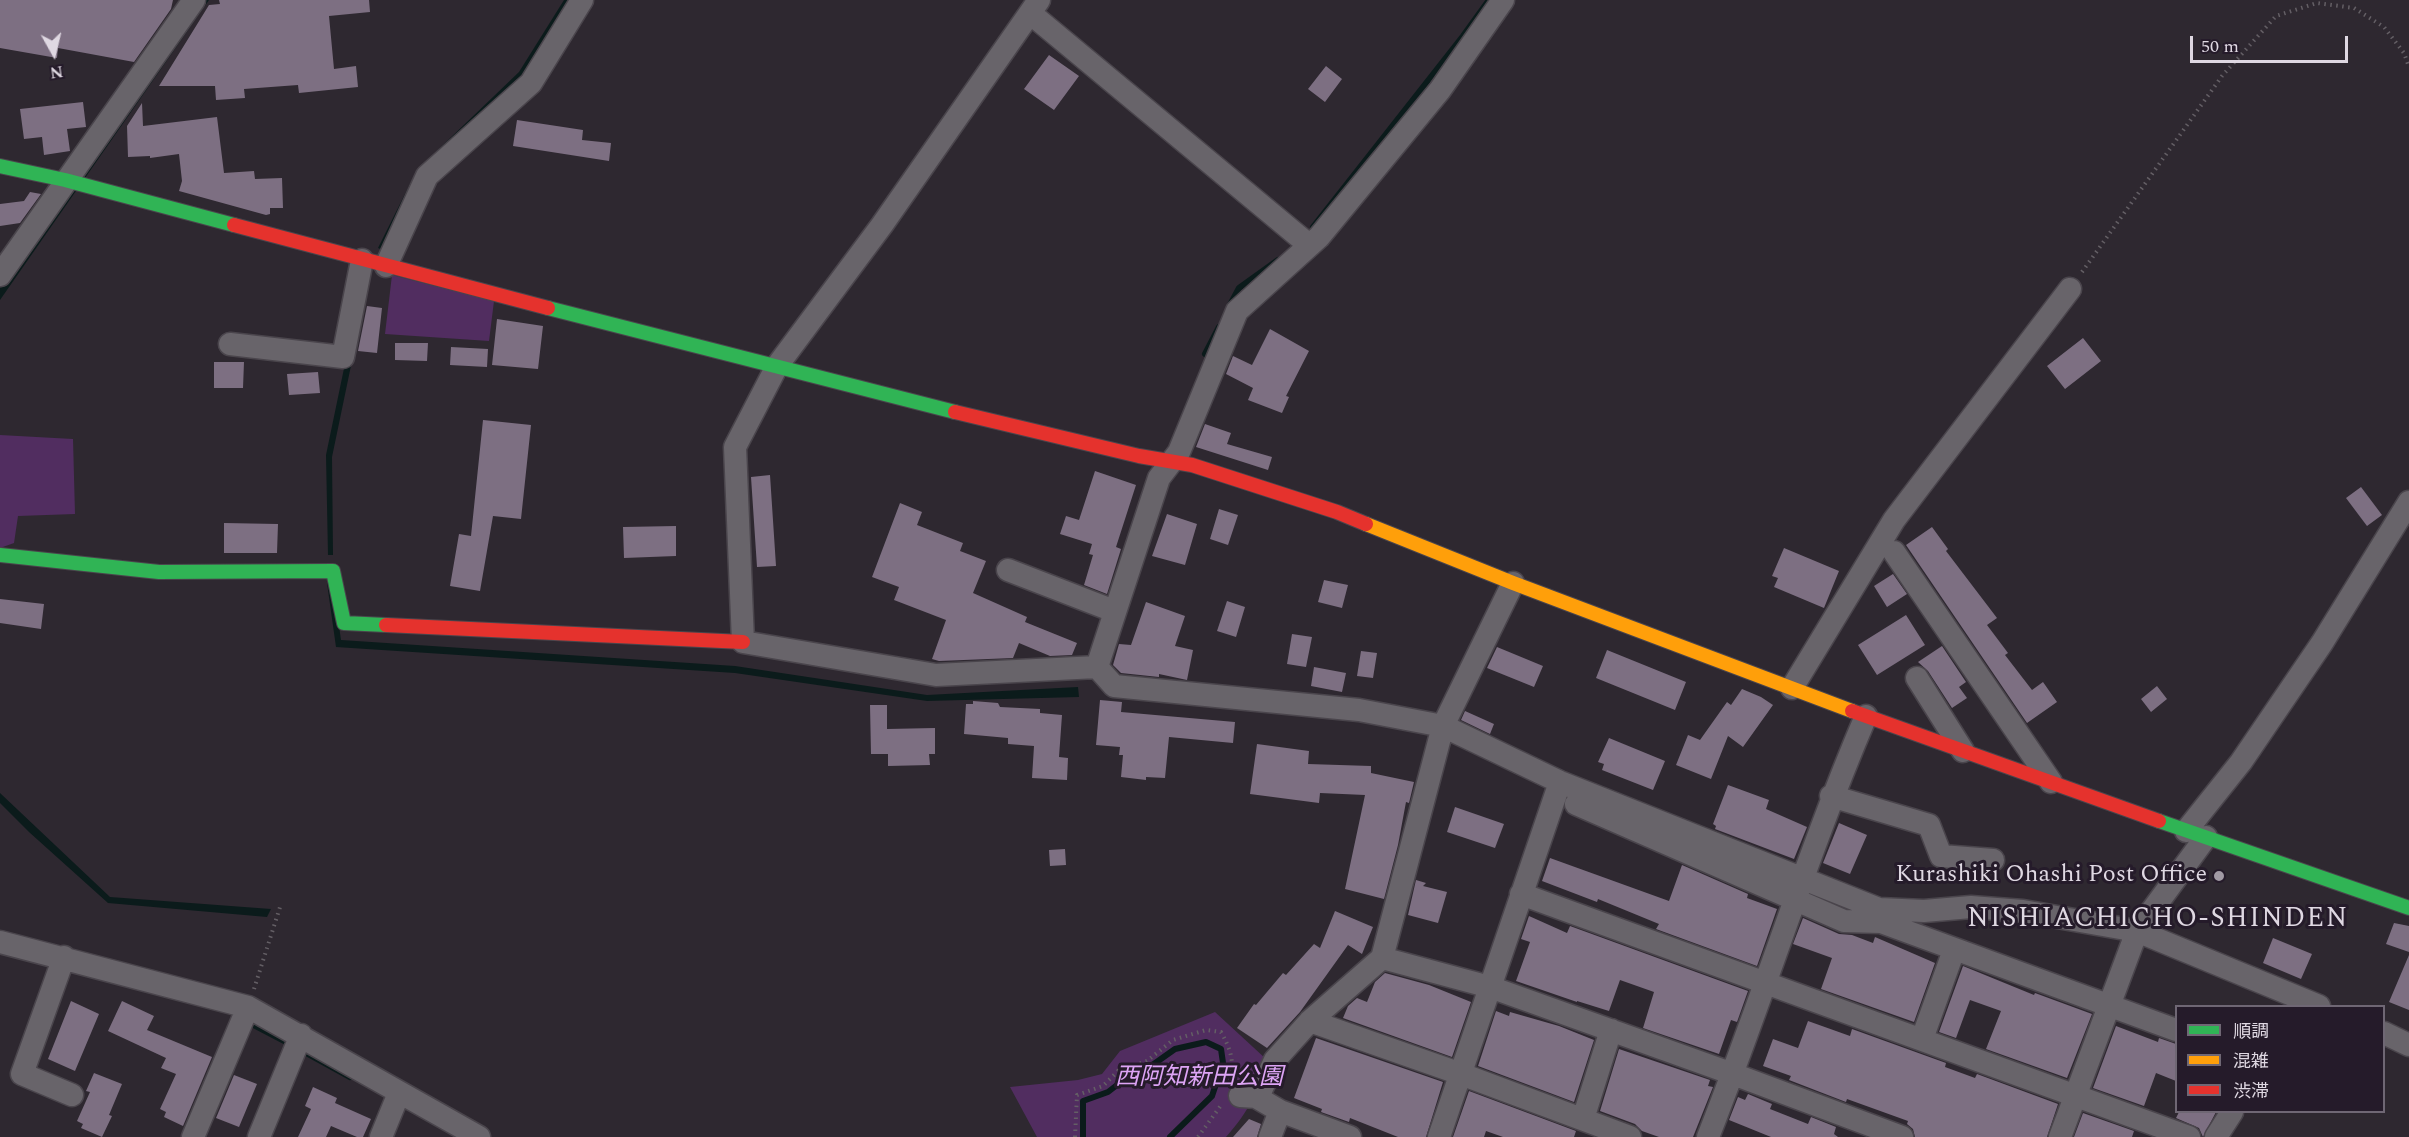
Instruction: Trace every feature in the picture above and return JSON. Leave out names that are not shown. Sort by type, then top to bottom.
[{"type":"street","points":[[0,275],[194,0]]},
{"type":"street","points":[[386,266],[427,176],[531,83],[582,0]]},
{"type":"street","points":[[1096,667],[1159,478],[1179,452],[1238,311],[1319,237],[1440,90],[1503,0]]},
{"type":"street","points":[[743,642],[735,447],[777,366],[882,225],[1035,7],[1310,246]]},
{"type":"street","points":[[0,166],[65,180],[362,260],[922,404],[1170,462],[1192,465],[1337,512],[1513,583],[1866,716],[2409,908]]},
{"type":"street","points":[[230,344],[343,357],[362,260]]},
{"type":"street","points":[[1792,688],[1894,520],[2070,289]]},
{"type":"street","points":[[2060,1137],[2137,931],[2241,762],[2322,643],[2409,502]]},
{"type":"street","points":[[1894,552],[2051,782]]},
{"type":"street","points":[[0,555],[159,572],[333,571],[345,623],[743,642],[936,675],[1096,667],[1114,686],[1359,710],[1443,726],[1557,788],[1800,888],[1879,909],[1924,911],[1971,907],[2023,911],[2137,931],[2317,1005]]},
{"type":"street","points":[[1008,570],[1114,611]]},
{"type":"street","points":[[1239,1093],[1258,1097],[1275,1060],[1310,1021],[1382,958],[1443,726],[1513,583]]},
{"type":"street","points":[[1917,678],[1963,751]]},
{"type":"street","points":[[1708,1137],[1767,982],[1831,796],[1866,716]]},
{"type":"street","points":[[1439,1137],[1557,788]]},
{"type":"street","points":[[1831,796],[1929,825],[1941,856],[1993,860]]},
{"type":"street","points":[[1800,888],[1844,921],[1881,922],[2175,1030]]},
{"type":"street","points":[[1521,894],[2189,1137]]},
{"type":"street","points":[[0,942],[61,965],[247,1007],[300,1035],[396,1101],[479,1137]]},
{"type":"street","points":[[1922,1039],[1954,950]]},
{"type":"street","points":[[1382,958],[1490,987],[1733,1074],[1894,1135]]},
{"type":"street","points":[[61,965],[22,1074],[72,1095]]},
{"type":"street","points":[[194,1137],[247,1007]]},
{"type":"street","points":[[1310,1021],[1630,1137]]},
{"type":"street","points":[[1583,1119],[1611,1030]]},
{"type":"street","points":[[2385,1033],[2409,1044]]},
{"type":"street","points":[[259,1137],[300,1035]]},
{"type":"street","points":[[1239,1093],[1350,1137]]},
{"type":"street","points":[[381,1137],[396,1101]]},
{"type":"street","points":[[1270,1137],[1280,1111]]},
{"type":"street","points":[[2216,1137],[2231,1113]]},
{"type":"path","points":[[2070,289],[2222,76],[2276,16],[2317,3],[2354,8],[2384,27],[2403,53],[2409,67]]},
{"type":"path","points":[[247,1007],[282,904]]},
{"type":"path","points":[[1075,1137],[1077,1095],[1103,1086],[1118,1071],[1147,1060],[1173,1040],[1206,1030],[1221,1032],[1229,1046],[1239,1093],[1198,1137]]},
{"type":"green space","points":[[392,275],[494,301],[489,341],[385,334]]},
{"type":"green space","points":[[0,435],[73,439],[75,514],[18,516],[14,543],[0,548]]},
{"type":"green space","name":"西阿知新田公園","points":[[1215,1012],[1266,1059],[1252,1101],[1226,1137],[1037,1137],[1010,1087],[1078,1080],[1102,1074],[1120,1051]]},
{"type":"shaded area","points":[[203,0],[209,0],[0,300],[0,288],[72,190]]},
{"type":"shaded area","points":[[564,0],[574,0],[525,78],[422,175],[385,251],[378,248],[417,170],[519,72]]},
{"type":"shaded area","points":[[363,277],[369,279],[332,457],[333,555],[328,555],[326,455]]},
{"type":"shaded area","points":[[332,577],[341,640],[735,666],[927,695],[1078,687],[1079,697],[927,701],[735,673],[336,647],[327,583]]},
{"type":"shaded area","points":[[0,793],[110,897],[271,909],[267,917],[108,903],[0,803]]},
{"type":"building","points":[[0,0],[173,0],[171,9],[134,62],[58,48],[57,58],[0,48]]},
{"type":"building","points":[[219,0],[369,0],[370,12],[329,16],[334,69],[356,66],[358,87],[299,93],[298,85],[244,89],[245,98],[216,100],[215,86],[159,86],[209,5],[220,4]]},
{"type":"building","points":[[1049,55],[1079,76],[1054,110],[1024,89]]},
{"type":"building","points":[[1326,66],[1342,79],[1325,102],[1308,89]]},
{"type":"building","points":[[83,102],[86,127],[67,129],[70,151],[44,155],[42,137],[24,139],[20,109]]},
{"type":"building","points":[[142,103],[143,126],[217,117],[224,173],[254,171],[255,179],[282,178],[283,208],[270,208],[270,214],[266,215],[179,191],[182,181],[179,154],[150,158],[150,156],[128,157],[127,126]]},
{"type":"building","points":[[517,120],[583,130],[582,140],[611,143],[609,161],[513,146]]},
{"type":"building","points":[[30,192],[41,194],[20,223],[0,226],[0,204],[24,201]]},
{"type":"building","points":[[367,306],[382,308],[377,353],[358,351]]},
{"type":"building","points":[[497,319],[543,326],[538,369],[492,365]]},
{"type":"building","points":[[1270,329],[1309,351],[1286,396],[1289,397],[1282,413],[1248,400],[1253,388],[1226,374],[1233,356],[1252,365]]},
{"type":"building","points":[[2083,338],[2101,361],[2065,389],[2047,366]]},
{"type":"building","points":[[395,343],[428,343],[427,361],[395,360]]},
{"type":"building","points":[[451,347],[488,349],[487,367],[450,365]]},
{"type":"building","points":[[214,362],[244,362],[243,388],[214,388]]},
{"type":"building","points":[[318,372],[320,393],[289,395],[287,374]]},
{"type":"building","points":[[483,420],[531,425],[521,519],[493,516],[480,591],[450,586],[459,534],[471,536]]},
{"type":"building","points":[[1205,424],[1231,433],[1227,444],[1272,457],[1268,470],[1196,447]]},
{"type":"building","points":[[1095,471],[1136,485],[1116,547],[1121,549],[1107,594],[1084,585],[1093,555],[1089,554],[1092,544],[1060,534],[1066,516],[1079,520]]},
{"type":"building","points":[[770,475],[776,566],[757,567],[751,477]]},
{"type":"building","points":[[2361,487],[2382,515],[2367,526],[2346,498]]},
{"type":"building","points":[[900,503],[922,512],[917,525],[963,543],[960,551],[986,561],[973,593],[1027,617],[1025,622],[1077,643],[1072,655],[1050,656],[1019,643],[1013,658],[939,661],[932,659],[946,620],[894,600],[899,587],[872,577]]},
{"type":"building","points":[[1219,509],[1238,515],[1228,545],[1210,539]]},
{"type":"building","points":[[1167,514],[1197,524],[1185,565],[1152,556]]},
{"type":"building","points":[[224,523],[278,524],[277,553],[224,553]]},
{"type":"building","points":[[676,526],[676,556],[624,558],[623,527]]},
{"type":"building","points":[[1932,527],[1948,549],[1946,551],[1997,618],[1987,625],[2008,653],[2005,655],[2032,690],[2043,682],[2057,702],[2027,723],[1906,545]]},
{"type":"building","points":[[1784,548],[1839,571],[1824,608],[1774,587],[1778,578],[1772,576]]},
{"type":"building","points":[[1893,574],[1907,594],[1887,607],[1874,586]]},
{"type":"building","points":[[1324,580],[1348,585],[1342,608],[1318,602]]},
{"type":"building","points":[[0,599],[44,604],[41,629],[0,623]]},
{"type":"building","points":[[1227,601],[1245,607],[1236,637],[1217,631]]},
{"type":"building","points":[[1146,602],[1185,616],[1175,646],[1193,650],[1187,680],[1159,674],[1159,677],[1121,673],[1113,665],[1119,644],[1131,645]]},
{"type":"building","points":[[1906,615],[1925,645],[1877,675],[1858,645]]},
{"type":"building","points":[[1292,634],[1312,637],[1306,667],[1287,664]]},
{"type":"building","points":[[1942,646],[1966,682],[1959,687],[1967,698],[1952,708],[1928,671],[1918,662]]},
{"type":"building","points":[[1497,647],[1543,666],[1534,687],[1487,668]]},
{"type":"building","points":[[1607,650],[1686,682],[1675,710],[1596,678]]},
{"type":"building","points":[[1361,651],[1377,653],[1373,678],[1357,676]]},
{"type":"building","points":[[1314,667],[1346,673],[1342,692],[1311,686]]},
{"type":"building","points":[[2157,686],[2167,699],[2151,712],[2141,699]]},
{"type":"building","points":[[1742,689],[1773,705],[1743,747],[1728,736],[1711,779],[1676,765],[1688,735],[1700,740],[1727,702],[1731,705]]},
{"type":"building","points":[[1100,700],[1122,702],[1121,712],[1235,722],[1233,743],[1169,737],[1165,778],[1146,777],[1146,780],[1121,777],[1123,755],[1119,755],[1120,747],[1096,745]]},
{"type":"building","points":[[973,701],[998,703],[1000,707],[1040,709],[1040,713],[1062,715],[1059,757],[1068,758],[1067,780],[1032,778],[1034,746],[1008,744],[1008,738],[964,734],[966,704],[973,704]]},
{"type":"building","points":[[870,705],[887,705],[887,729],[935,728],[935,754],[929,754],[930,765],[888,766],[888,754],[871,754]]},
{"type":"building","points":[[1465,711],[1494,724],[1490,734],[1461,720]]},
{"type":"building","points":[[1609,738],[1665,761],[1653,790],[1602,770],[1604,764],[1598,762]]},
{"type":"building","points":[[1257,744],[1309,751],[1308,764],[1371,766],[1371,773],[1414,782],[1409,803],[1406,802],[1384,899],[1345,889],[1365,795],[1320,793],[1319,803],[1250,794]]},
{"type":"building","points":[[1728,785],[1769,800],[1766,809],[1807,827],[1794,859],[1715,829],[1716,826],[1713,824]]},
{"type":"building","points":[[1455,807],[1504,824],[1495,848],[1447,832]]},
{"type":"building","points":[[1839,823],[1867,835],[1850,874],[1823,863]]},
{"type":"building","points":[[1065,849],[1066,865],[1050,866],[1049,850]]},
{"type":"building","points":[[1550,858],[1669,901],[1682,865],[1748,894],[1747,898],[1777,909],[1757,966],[1656,929],[1659,924],[1598,899],[1597,902],[1542,881]]},
{"type":"building","points":[[1416,880],[1426,883],[1423,886],[1447,892],[1438,923],[1408,915]]},
{"type":"building","points":[[1335,911],[1373,927],[1362,954],[1348,945],[1300,1012],[1267,1048],[1237,1028],[1254,1004],[1256,1005],[1283,973],[1286,975],[1314,944],[1320,948]]},
{"type":"building","points":[[1529,916],[1567,933],[1570,926],[1748,991],[1737,1022],[1731,1020],[1719,1054],[1643,1028],[1654,992],[1620,980],[1609,1011],[1516,981],[1530,942],[1521,939]]},
{"type":"building","points":[[1803,918],[1839,934],[1852,935],[1873,943],[1875,937],[1935,963],[1914,1022],[1821,989],[1832,958],[1793,944]]},
{"type":"building","points":[[2394,923],[2409,926],[2409,952],[2386,944]]},
{"type":"building","points":[[2273,938],[2312,954],[2301,979],[2263,963]]},
{"type":"building","points":[[2409,955],[2409,1010],[2389,1002]]},
{"type":"building","points":[[1963,966],[2034,995],[2035,993],[2092,1014],[2067,1078],[1986,1049],[2001,1011],[1970,1000],[1956,1038],[1939,1032]]},
{"type":"building","points":[[1385,973],[1429,985],[1471,1002],[1452,1057],[1343,1018],[1348,1006],[1357,998],[1367,1002],[1375,982]]},
{"type":"building","points":[[71,1001],[99,1014],[75,1071],[48,1059]]},
{"type":"building","points":[[122,1001],[154,1016],[147,1030],[212,1057],[183,1126],[164,1117],[166,1112],[160,1109],[176,1074],[161,1068],[166,1058],[108,1031]]},
{"type":"building","points":[[1496,1011],[1509,1016],[1510,1012],[1559,1026],[1594,1040],[1574,1102],[1478,1066]]},
{"type":"building","points":[[1808,1021],[1850,1036],[1852,1029],[1946,1063],[1945,1067],[1975,1078],[1977,1074],[2058,1104],[2047,1137],[1915,1137],[1913,1129],[1907,1124],[1908,1121],[1847,1099],[1846,1102],[1789,1080],[1791,1076],[1763,1066],[1773,1039],[1798,1048]]},
{"type":"building","points":[[2116,1026],[2158,1042],[2159,1038],[2175,1044],[2175,1081],[2156,1073],[2144,1106],[2093,1088]]},
{"type":"building","points":[[1316,1038],[1443,1082],[1426,1137],[1398,1137],[1350,1118],[1349,1122],[1321,1112],[1322,1109],[1294,1098]]},
{"type":"building","points":[[1619,1049],[1710,1080],[1708,1086],[1713,1087],[1693,1137],[1659,1137],[1642,1131],[1635,1124],[1600,1111]]},
{"type":"building","points":[[94,1073],[122,1084],[109,1115],[112,1116],[102,1137],[81,1128],[83,1124],[77,1121],[90,1092],[86,1091]]},
{"type":"building","points":[[234,1075],[257,1084],[239,1127],[216,1118]]},
{"type":"building","points":[[313,1087],[337,1098],[335,1103],[371,1119],[363,1137],[357,1137],[331,1126],[326,1137],[298,1137],[311,1109],[305,1106]]},
{"type":"building","points":[[1469,1091],[1576,1131],[1574,1137],[1503,1137],[1486,1131],[1484,1137],[1453,1137]]},
{"type":"building","points":[[1748,1094],[1772,1104],[1770,1109],[1808,1124],[1811,1117],[1836,1127],[1834,1134],[1838,1137],[1771,1137],[1729,1120],[1738,1097],[1745,1100]]},
{"type":"building","points":[[2083,1113],[2134,1131],[2132,1137],[2074,1137]]},
{"type":"building","points":[[2178,1113],[2215,1113],[2203,1137],[2199,1128],[2176,1118]]},
{"type":"building","points":[[1249,1119],[1261,1124],[1257,1137],[1233,1137]]},
{"type":"waterway","points":[[1313,227],[1489,0]]},
{"type":"waterway","points":[[1230,305],[1239,288],[1278,260]]},
{"type":"waterway","points":[[1205,354],[1219,327]]},
{"type":"waterway","points":[[248,1022],[292,1045]]},
{"type":"waterway","points":[[1083,1137],[1083,1101],[1108,1092],[1126,1078],[1151,1066],[1175,1049],[1206,1042],[1221,1049],[1223,1063],[1212,1096],[1170,1137]]},
{"type":"waterway","points":[[301,1050],[350,1077]]},
{"type":"traffic: fast","points":[[0,166],[65,180],[234,225]]},
{"type":"traffic: fast","points":[[548,308],[955,412]]},
{"type":"traffic: fast","points":[[0,555],[159,572],[333,571],[344,623],[386,625]]},
{"type":"traffic: fast","points":[[2159,821],[2409,908]]},
{"type":"traffic: slow","points":[[1366,524],[1513,583],[1852,711]]},
{"type":"traffic: jam","points":[[234,225],[548,308]]},
{"type":"traffic: jam","points":[[955,412],[1139,456],[1192,465],[1337,512],[1366,524]]},
{"type":"traffic: jam","points":[[386,625],[743,642]]},
{"type":"traffic: jam","points":[[1852,711],[2159,821]]},
{"type":"place","name":"Kurashiki Ohashi Post Office","points":[[2219,876]]},
{"type":"district","name":"NISHIACHICHO-SHINDEN","points":[[2158,921]]}]
